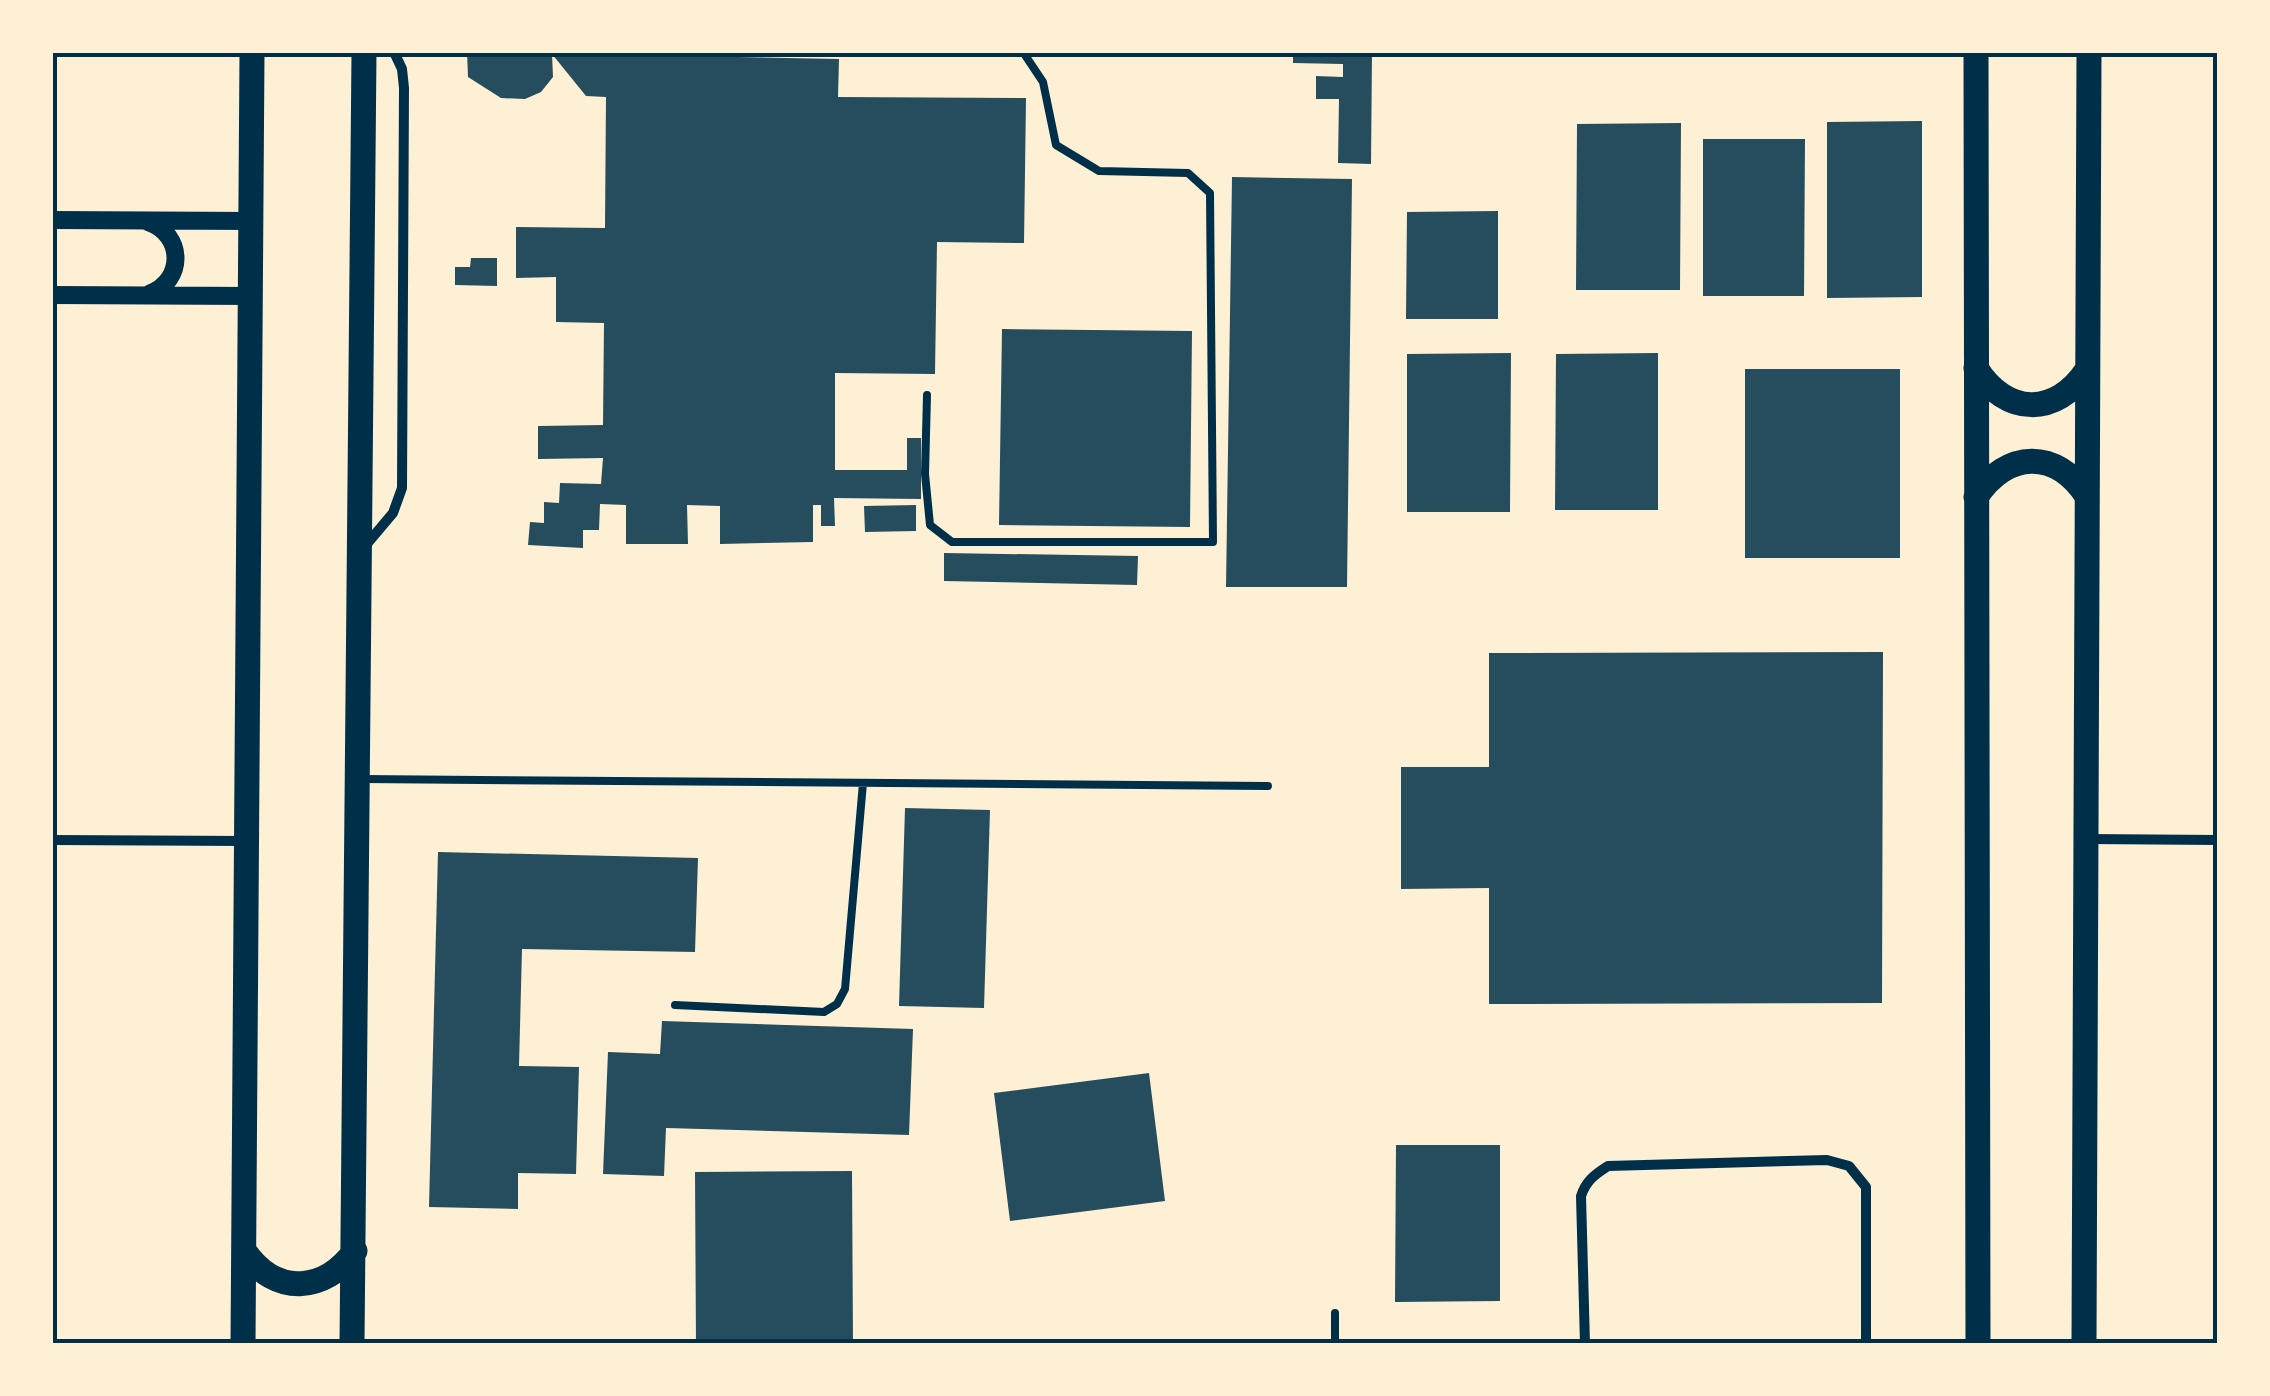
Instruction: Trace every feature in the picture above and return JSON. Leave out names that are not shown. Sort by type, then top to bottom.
[{"type":"main road","points":[[243,1344],[252,52]]},
{"type":"main road","points":[[352,1344],[364,52]]},
{"type":"main road","points":[[1976,52],[1978,1344]]},
{"type":"main road","points":[[2084,1344],[2090,52]]},
{"type":"main road","points":[[1976,368],[1986,384],[2002,397],[2021,404],[2041,404],[2060,398],[2076,386],[2087,370]]},
{"type":"main road","points":[[1976,496],[1987,480],[2003,468],[2022,462],[2060,468],[2076,480],[2087,496]]},
{"type":"main road","points":[[245,1252],[254,1264],[278,1281],[307,1284],[334,1273],[354,1252]]},
{"type":"street","points":[[359,570],[365,546],[398,506],[402,488],[404,88],[402,69],[394,52]]},
{"type":"street","points":[[52,220],[253,221]]},
{"type":"street","points":[[143,220],[160,226],[172,240],[176,258],[172,276],[160,290],[144,296]]},
{"type":"street","points":[[52,295],[252,296]]},
{"type":"street","points":[[2086,838],[2218,840]]},
{"type":"street","points":[[52,840],[246,840]]},
{"type":"street","points":[[1585,1344],[1582,1196],[1586,1182],[1608,1166],[1827,1160],[1849,1166],[1866,1187],[1866,1344]]},
{"type":"lane","points":[[926,396],[925,474],[930,525],[952,542],[1213,542],[1210,193],[1188,174],[1099,170],[1056,146],[1043,82],[1023,52]]},
{"type":"lane","points":[[357,779],[1268,786]]},
{"type":"lane","points":[[675,1005],[824,1012],[837,1004],[845,990],[862,783]]},
{"type":"lane","points":[[1335,1313],[1335,1344]]},
{"type":"building","points":[[467,52],[839,59],[838,97],[1026,98],[1024,243],[937,242],[935,374],[835,373],[835,470],[907,470],[907,438],[921,438],[921,499],[834,498],[835,526],[821,526],[821,505],[813,505],[813,542],[720,544],[720,506],[687,505],[688,544],[626,544],[626,505],[600,504],[599,530],[583,530],[583,548],[528,545],[530,522],[544,523],[544,502],[559,503],[560,483],[601,484],[603,458],[538,459],[538,426],[603,425],[604,323],[556,322],[556,277],[516,278],[516,227],[605,228],[606,97],[586,96],[552,54],[553,77],[541,92],[525,99],[501,98],[468,77]]},
{"type":"building","points":[[1293,52],[1372,52],[1371,164],[1338,163],[1339,99],[1316,99],[1316,76],[1343,77],[1343,64],[1293,63]]},
{"type":"building","points":[[1922,121],[1922,297],[1827,298],[1827,122]]},
{"type":"building","points":[[1681,123],[1680,290],[1576,290],[1577,124]]},
{"type":"building","points":[[1703,139],[1805,139],[1804,296],[1703,296]]},
{"type":"building","points":[[1232,177],[1352,179],[1347,587],[1226,587]]},
{"type":"building","points":[[1498,211],[1498,319],[1406,319],[1407,212]]},
{"type":"building","points":[[471,258],[497,258],[497,286],[455,285],[455,267],[470,267]]},
{"type":"building","points":[[1002,329],[1192,331],[1190,527],[999,525]]},
{"type":"building","points":[[1511,353],[1510,512],[1407,512],[1407,354]]},
{"type":"building","points":[[1658,353],[1658,510],[1555,510],[1556,354]]},
{"type":"building","points":[[1745,369],[1900,369],[1900,558],[1745,558]]},
{"type":"building","points":[[916,505],[916,531],[865,532],[864,506]]},
{"type":"building","points":[[944,553],[1138,556],[1137,585],[944,581]]},
{"type":"building","points":[[1883,652],[1882,1003],[1489,1004],[1489,888],[1401,889],[1401,767],[1489,767],[1489,653]]},
{"type":"building","points":[[905,808],[990,810],[984,1008],[899,1006]]},
{"type":"building","points":[[438,852],[698,858],[695,952],[522,949],[519,1066],[579,1067],[576,1174],[518,1173],[518,1209],[429,1207]]},
{"type":"building","points":[[662,1021],[913,1029],[909,1135],[666,1128],[664,1176],[603,1174],[608,1052],[660,1054]]},
{"type":"building","points":[[1149,1073],[1165,1201],[1010,1221],[994,1093]]},
{"type":"building","points":[[1396,1145],[1500,1145],[1500,1301],[1395,1302]]},
{"type":"building","points":[[852,1171],[853,1344],[696,1344],[695,1172]]}]
